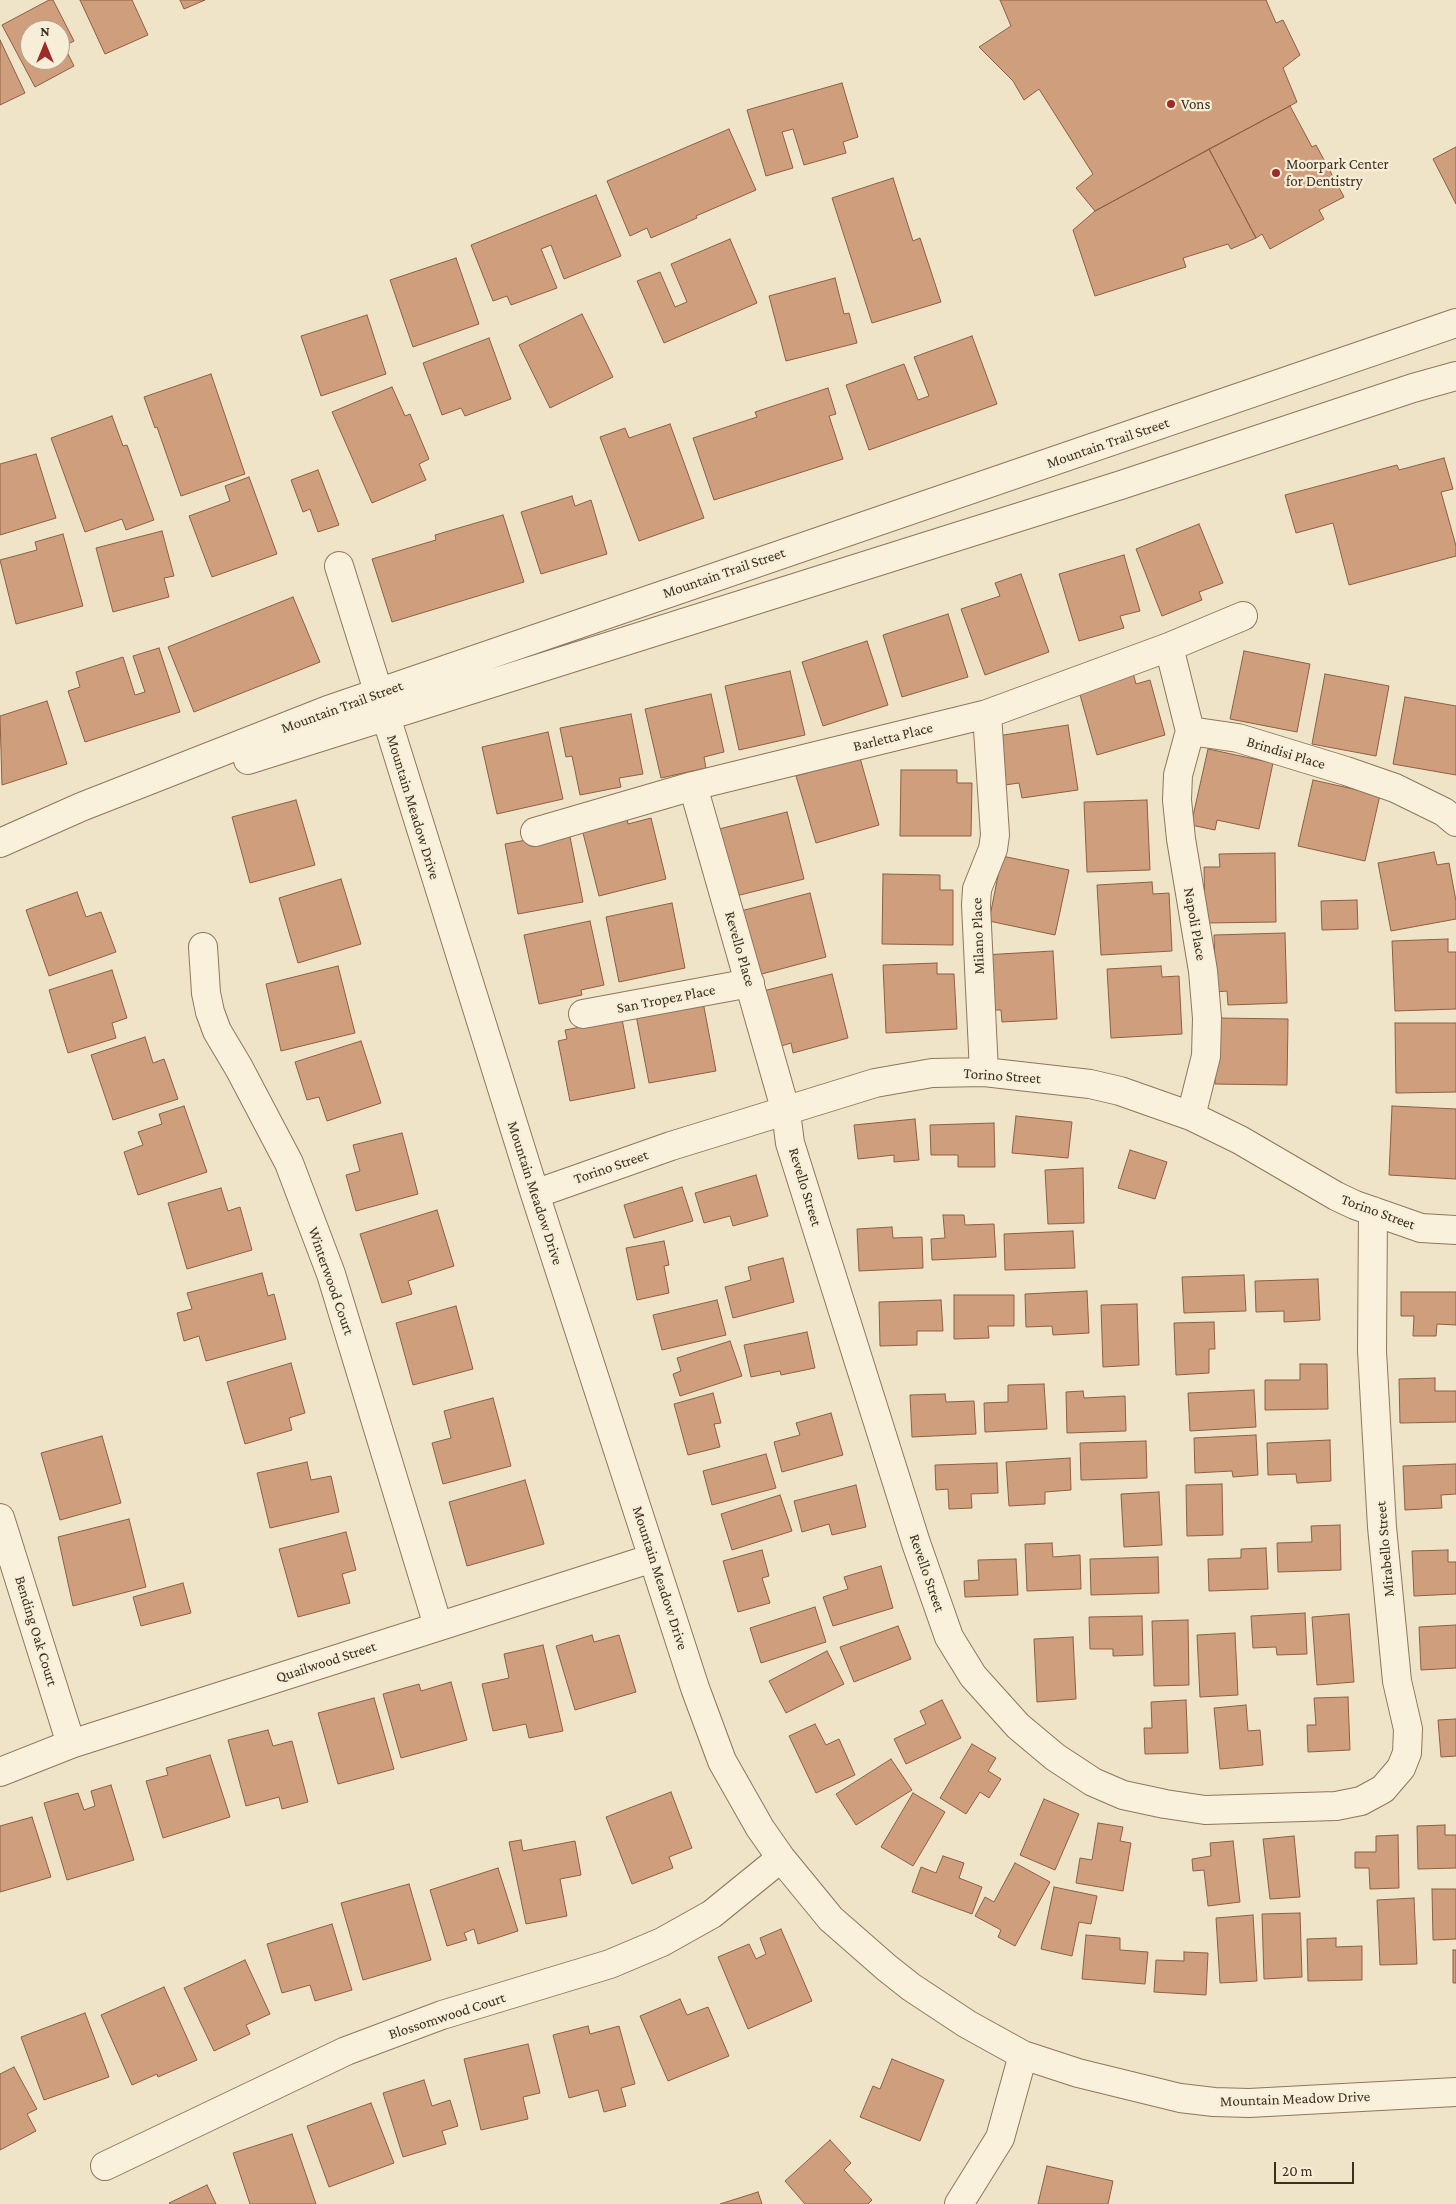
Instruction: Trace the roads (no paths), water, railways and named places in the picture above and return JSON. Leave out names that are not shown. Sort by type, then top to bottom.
[{"type":"street","name":"Mountain Trail Street","points":[[0,862],[48,837],[147,795],[270,752],[381,705],[1456,323]]},
{"type":"street","name":"Mountain Trail Street","points":[[0,843],[108,796],[328,710],[381,705],[1112,488],[1413,388],[1456,376]]},
{"type":"street","name":"Mountain Meadow Drive","points":[[339,566],[535,1194],[695,1688],[722,1761],[760,1828],[781,1858],[831,1919],[887,1968],[967,2024],[1023,2055],[1078,2073],[1180,2098],[1214,2102],[1250,2103],[1456,2092]]},
{"type":"street","name":"Barletta Place","points":[[535,832],[693,786],[987,714],[1169,648],[1243,616]]},
{"type":"street","points":[[1169,648],[1190,731]]},
{"type":"street","name":"Milano Place","points":[[984,1072],[976,905],[977,889],[993,849],[995,835],[987,714]]},
{"type":"street","name":"Brindisi Place","points":[[1190,731],[1238,738],[1346,771],[1395,788],[1444,812],[1456,822]]},
{"type":"street","name":"Napoli Place","points":[[1190,731],[1178,775],[1177,800],[1181,839],[1203,972],[1207,1018],[1206,1056],[1191,1116]]},
{"type":"street","name":"Revello Place","points":[[693,786],[786,1112]]},
{"type":"street","name":"Winterwood Court","points":[[203,947],[206,993],[210,1012],[217,1031],[239,1068],[289,1163],[331,1274],[438,1626]]},
{"type":"street","name":"San Tropez Place","points":[[583,1014],[750,983]]},
{"type":"street","name":"Torino Street","points":[[535,1194],[671,1146],[875,1083],[932,1073],[984,1072],[1090,1084],[1120,1092],[1191,1116],[1240,1140],[1336,1196],[1422,1228],[1456,1230]]},
{"type":"street","name":"Revello Street","points":[[786,1112],[790,1143],[916,1543],[949,1637],[973,1676],[1018,1726],[1055,1757],[1092,1782],[1123,1795],[1205,1810],[1296,1806]]},
{"type":"street","name":"Mirabello Street","points":[[1296,1806],[1336,1806],[1361,1801],[1382,1789],[1392,1780],[1401,1768],[1407,1753],[1408,1729],[1397,1681],[1382,1527],[1372,1351],[1373,1210]]},
{"type":"street","name":"Bending Oak Court","points":[[0,1518],[71,1744]]},
{"type":"street","name":"Quailwood Street","points":[[0,1772],[71,1744],[653,1558]]},
{"type":"street","name":"Blossomwood Court","points":[[105,2166],[346,2051],[442,2015],[610,1964],[662,1942],[712,1914],[781,1858]]},
{"type":"street","points":[[959,2204],[1000,2138],[1023,2055]]},
{"type":"place","name":"Vons","points":[[1171,104]]},
{"type":"place","name":"Moorpark Center for Dentistry","points":[[1276,173]]}]
